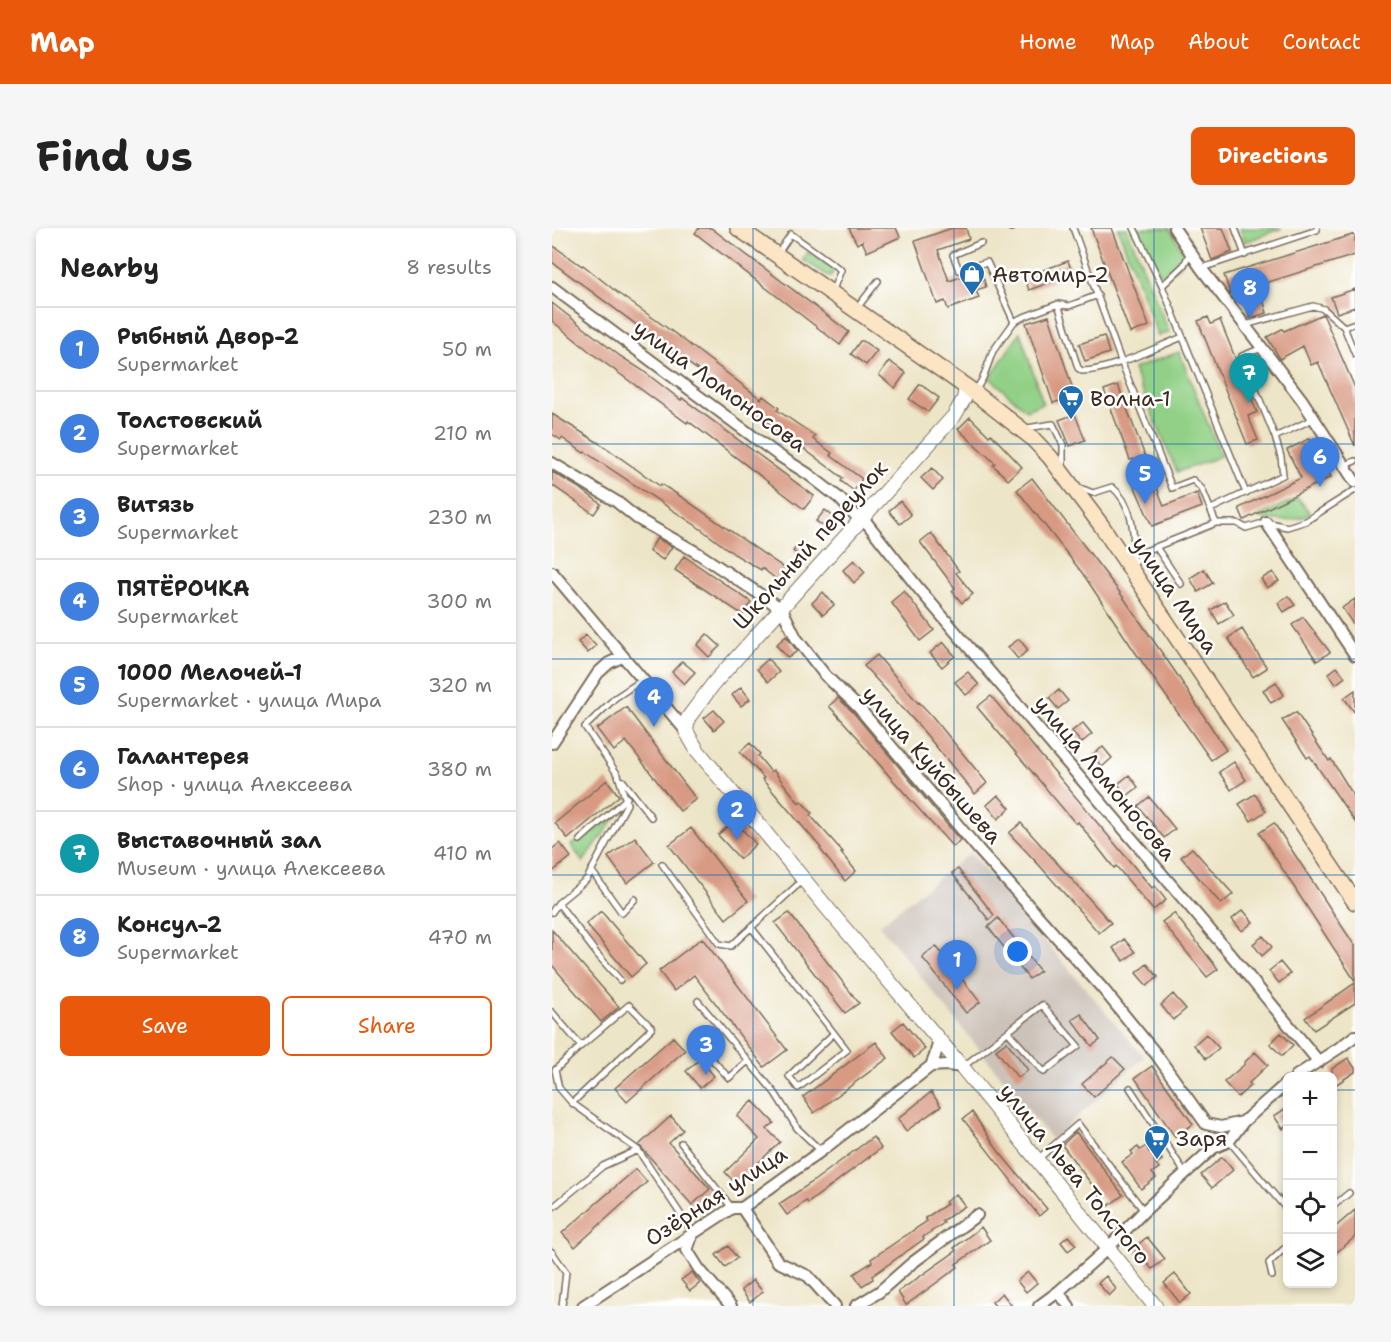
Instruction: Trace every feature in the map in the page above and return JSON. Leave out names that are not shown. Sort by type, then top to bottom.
[{"type":"main road","name":"улица Мира","points":[[738,228],[970,390],[1021,429],[1044,450],[1130,568],[1355,902]]},
{"type":"street","points":[[1173,228],[1350,463],[1355,482]]},
{"type":"street","name":"улица Ломоносова","points":[[552,287],[778,455],[808,474],[839,498],[862,520],[1232,956],[1318,1062]]},
{"type":"street","name":"Школьный переулок","points":[[686,731],[688,718],[714,683],[954,416],[970,390]]},
{"type":"street","points":[[552,463],[617,502],[638,519],[696,552],[782,609]]},
{"type":"street","points":[[1266,522],[1355,655]]},
{"type":"street","name":"улица Льва Толстого","points":[[552,572],[686,731],[697,750],[803,879],[1038,1159],[1107,1249],[1155,1306]]},
{"type":"street","name":"улица Куйбышева","points":[[782,609],[796,638],[825,675],[858,708],[1103,990],[1156,1054],[1206,1124],[1221,1126],[1243,1122]]},
{"type":"street","points":[[552,742],[598,673],[609,663],[622,657]]},
{"type":"street","points":[[1303,1072],[1355,1036]]},
{"type":"street","points":[[939,1039],[931,1066],[962,1067]]},
{"type":"street","name":"Озёрная улица","points":[[583,1306],[822,1151],[931,1066]]},
{"type":"street","points":[[1039,1306],[1107,1249],[1144,1210],[1213,1148],[1228,1141],[1243,1122],[1283,1086]]},
{"type":"street","points":[[737,1208],[778,1262],[808,1276],[836,1306]]},
{"type":"street","points":[[856,1306],[879,1292],[912,1263],[977,1215]]},
{"type":"street","points":[[693,1233],[687,1250],[699,1269],[731,1306]]},
{"type":"street","points":[[1058,1292],[1069,1306]]},
{"type":"lane","points":[[1073,228],[1121,361],[1172,488],[1193,480],[1202,489],[1216,523]]},
{"type":"lane","points":[[1134,228],[1162,286],[1246,493]]},
{"type":"lane","points":[[1235,228],[1245,255]]},
{"type":"lane","points":[[1201,268],[1319,229]]},
{"type":"lane","points":[[777,254],[791,234],[841,270],[831,293]]},
{"type":"lane","points":[[981,243],[953,255],[959,270],[987,262],[1014,322]]},
{"type":"lane","points":[[1162,286],[1184,265],[1190,252]]},
{"type":"lane","points":[[856,309],[878,281]]},
{"type":"lane","points":[[970,390],[983,378],[993,351],[1014,322],[1058,304],[1069,306],[1098,295]]},
{"type":"lane","points":[[1058,304],[1078,368],[1082,371],[1121,361],[1183,337]]},
{"type":"lane","points":[[1245,325],[1313,306],[1324,309],[1344,327],[1355,354]]},
{"type":"lane","points":[[1344,327],[1355,323]]},
{"type":"lane","points":[[1211,509],[1283,475],[1275,437],[1242,356],[1263,348]]},
{"type":"lane","points":[[1275,437],[1315,418]]},
{"type":"lane","points":[[1021,429],[1053,424],[1064,445],[1065,476],[1083,490],[1093,493],[1112,487],[1119,494],[1130,518],[1135,538],[1130,568]]},
{"type":"lane","points":[[1130,568],[1143,552],[1216,523],[1237,523],[1246,528],[1266,522],[1287,527],[1306,521],[1355,490]]},
{"type":"lane","points":[[1156,547],[1180,584]]},
{"type":"lane","points":[[642,680],[615,698],[585,727],[651,817]]},
{"type":"lane","points":[[552,912],[558,903],[587,879],[627,804],[618,775]]},
{"type":"lane","points":[[580,840],[627,798]]},
{"type":"lane","points":[[662,864],[719,944],[731,946],[803,879]]},
{"type":"lane","points":[[591,870],[622,913],[635,899]]},
{"type":"lane","points":[[558,903],[620,980]]},
{"type":"lane","points":[[751,927],[847,1050],[798,1088],[789,1076],[833,1034]]},
{"type":"lane","points":[[698,1001],[775,1093],[797,1128],[822,1151]]},
{"type":"lane","points":[[559,1088],[555,1070],[629,1005],[652,1028],[572,1103]]},
{"type":"lane","points":[[962,1067],[1042,1005],[1077,1046],[1044,1072],[1008,1032]]},
{"type":"lane","points":[[552,1012],[581,1046]]},
{"type":"lane","points":[[709,1056],[729,1078],[748,1061]]},
{"type":"lane","points":[[552,1079],[572,1103],[638,1150],[693,1233]]},
{"type":"lane","points":[[1130,1088],[1185,1173]]},
{"type":"lane","points":[[1038,1159],[1078,1124],[1144,1210]]},
{"type":"lane","points":[[1228,1141],[1283,1206]]},
{"type":"lane","points":[[681,1143],[737,1208]]},
{"type":"lane","points":[[552,1208],[603,1166],[638,1150]]},
{"type":"lane","points":[[1337,1203],[1349,1193]]},
{"type":"lane","points":[[1272,1276],[1269,1263],[1283,1249]]},
{"type":"lane","points":[[552,1252],[566,1272],[562,1306]]},
{"type":"shaded area","points":[[970,853],[1144,1057],[1052,1140],[879,925]]},
{"type":"green space","points":[[1118,228],[1127,228],[1169,332],[1158,336]]},
{"type":"green space","points":[[1138,228],[1169,228],[1185,253],[1182,263],[1163,280]]},
{"type":"green space","points":[[1240,228],[1282,228],[1245,242]]},
{"type":"green space","points":[[808,252],[835,269],[830,277],[803,260]]},
{"type":"green space","points":[[1020,332],[1043,403],[1026,410],[990,378]]},
{"type":"green space","points":[[1179,352],[1221,456],[1177,472],[1133,369]]},
{"type":"green space","points":[[1298,498],[1311,514],[1286,520],[1259,516]]},
{"type":"green space","points":[[618,814],[583,862],[571,845]]},
{"type":"building","points":[[699,228],[711,228],[849,332],[840,345],[695,233]]},
{"type":"building","points":[[849,228],[896,228],[900,237],[867,252],[862,241],[857,244]]},
{"type":"building","points":[[952,228],[966,228],[969,239],[938,250],[949,281],[981,270],[986,287],[976,290],[979,298],[948,309],[945,301],[937,304],[915,241]]},
{"type":"building","points":[[1091,228],[1112,228],[1149,326],[1130,333]]},
{"type":"building","points":[[1200,228],[1223,228],[1232,252],[1212,260]]},
{"type":"building","points":[[1355,234],[1355,255],[1259,285],[1267,313],[1250,318],[1242,290],[1230,293],[1224,275]]},
{"type":"building","points":[[552,245],[583,265],[761,399],[763,396],[779,408],[777,410],[815,436],[813,439],[832,453],[830,455],[862,479],[854,491],[841,481],[843,478],[552,262]]},
{"type":"building","points":[[1068,261],[1073,274],[1029,290],[1024,277]]},
{"type":"building","points":[[1355,289],[1355,307],[1337,313],[1331,297]]},
{"type":"building","points":[[552,303],[620,356],[681,400],[682,398],[814,496],[804,509],[688,421],[687,423],[594,355],[552,321]]},
{"type":"building","points":[[1323,314],[1355,388],[1355,446],[1318,362],[1311,365],[1303,346],[1280,359],[1267,337]]},
{"type":"building","points":[[1049,316],[1075,396],[1053,403],[1026,323]]},
{"type":"building","points":[[1208,317],[1211,324],[1220,320],[1257,412],[1248,416],[1258,440],[1247,444],[1198,321]]},
{"type":"building","points":[[1104,336],[1109,353],[1085,361],[1079,344]]},
{"type":"building","points":[[860,341],[877,351],[866,365],[851,354]]},
{"type":"building","points":[[889,361],[906,373],[895,388],[879,375]]},
{"type":"building","points":[[920,384],[939,398],[928,412],[909,399]]},
{"type":"building","points":[[1118,385],[1164,506],[1197,493],[1202,507],[1152,526],[1133,483],[1140,480],[1133,459],[1130,460],[1104,390]]},
{"type":"building","points":[[552,414],[602,445],[660,486],[661,484],[683,498],[790,572],[781,583],[762,568],[761,570],[734,554],[698,527],[585,452],[562,438],[561,440],[552,434]]},
{"type":"building","points":[[1075,414],[1085,440],[1070,446],[1059,420]]},
{"type":"building","points":[[970,417],[989,436],[991,434],[1022,467],[1008,480],[993,465],[995,463],[958,429]]},
{"type":"building","points":[[1310,438],[1331,477],[1244,520],[1239,508],[1301,478],[1287,450]]},
{"type":"building","points":[[932,468],[943,480],[933,490],[921,478]]},
{"type":"building","points":[[552,472],[601,504],[594,514],[552,485]]},
{"type":"building","points":[[1032,478],[1118,590],[1226,750],[1211,760],[1083,574],[1017,490]]},
{"type":"building","points":[[900,501],[911,515],[900,524],[889,511]]},
{"type":"building","points":[[825,510],[835,518],[826,528],[816,521]]},
{"type":"building","points":[[931,533],[959,571],[956,573],[973,594],[962,603],[952,591],[955,588],[920,542]]},
{"type":"building","points":[[657,538],[672,547],[663,560],[649,551]]},
{"type":"building","points":[[801,541],[810,548],[802,558],[793,551]]},
{"type":"building","points":[[684,556],[751,602],[743,615],[675,570]]},
{"type":"building","points":[[854,560],[865,572],[854,583],[843,570]]},
{"type":"building","points":[[1204,569],[1213,583],[1198,592],[1190,578]]},
{"type":"building","points":[[1273,572],[1279,581],[1267,588],[1261,579]]},
{"type":"building","points":[[904,591],[934,630],[920,641],[891,602]]},
{"type":"building","points":[[823,592],[834,605],[823,615],[812,603]]},
{"type":"building","points":[[1288,596],[1295,605],[1284,612],[1278,603]]},
{"type":"building","points":[[1355,599],[1355,627],[1342,608]]},
{"type":"building","points":[[1225,601],[1234,615],[1219,624],[1211,610]]},
{"type":"building","points":[[1303,617],[1330,652],[1317,661],[1292,625]]},
{"type":"building","points":[[1242,629],[1267,668],[1253,677],[1228,638]]},
{"type":"building","points":[[707,634],[720,646],[709,657],[697,645]]},
{"type":"building","points":[[586,635],[596,646],[588,653],[578,642]]},
{"type":"building","points":[[786,636],[797,651],[788,658],[776,645]]},
{"type":"building","points":[[1019,639],[1028,650],[1018,659],[1008,647]]},
{"type":"building","points":[[943,642],[955,656],[942,667],[930,653]]},
{"type":"building","points":[[877,655],[932,716],[987,783],[975,794],[920,727],[864,666]]},
{"type":"building","points":[[768,659],[779,672],[768,682],[757,669]]},
{"type":"building","points":[[682,661],[695,672],[684,684],[672,672]]},
{"type":"building","points":[[1337,667],[1345,677],[1336,684],[1328,674]]},
{"type":"building","points":[[968,672],[979,685],[966,695],[955,682]]},
{"type":"building","points":[[1276,682],[1284,695],[1271,703],[1263,690]]},
{"type":"building","points":[[741,687],[750,699],[741,706],[732,695]]},
{"type":"building","points":[[1059,690],[1068,701],[1058,709],[1049,698]]},
{"type":"building","points":[[1355,690],[1355,713],[1344,698]]},
{"type":"building","points":[[991,696],[1152,888],[1155,886],[1166,900],[1153,910],[1116,866],[1114,868],[1078,822],[1076,824],[977,707]]},
{"type":"building","points":[[838,698],[853,712],[960,840],[953,847],[829,706]]},
{"type":"building","points":[[626,707],[696,799],[680,811],[626,741],[614,751],[597,729]]},
{"type":"building","points":[[714,710],[724,721],[714,730],[704,718]]},
{"type":"building","points":[[1296,712],[1329,761],[1331,759],[1355,798],[1355,822],[1310,756],[1307,758],[1282,720]]},
{"type":"building","points":[[1083,723],[1092,734],[1081,743],[1072,731]]},
{"type":"building","points":[[750,743],[771,772],[773,770],[799,803],[801,801],[812,813],[810,815],[843,852],[841,853],[856,871],[845,881],[821,848],[740,752]]},
{"type":"building","points":[[1103,747],[1112,758],[1102,767],[1092,755]]},
{"type":"building","points":[[1234,762],[1246,780],[1231,790],[1219,772]]},
{"type":"building","points":[[1129,775],[1138,787],[1127,796],[1118,784]]},
{"type":"building","points":[[607,780],[619,796],[568,839],[555,823]]},
{"type":"building","points":[[1255,794],[1266,811],[1251,821],[1239,804]]},
{"type":"building","points":[[998,795],[1010,808],[998,819],[987,805]]},
{"type":"building","points":[[1149,797],[1175,829],[1164,838],[1138,806]]},
{"type":"building","points":[[734,821],[756,844],[740,859],[718,835]]},
{"type":"building","points":[[1021,823],[1111,923],[1099,933],[1009,833]]},
{"type":"building","points":[[1274,823],[1355,946],[1355,981],[1259,833]]},
{"type":"building","points":[[691,828],[748,901],[726,919],[669,845]]},
{"type":"building","points":[[635,837],[654,862],[627,883],[608,857]]},
{"type":"building","points":[[560,843],[571,857],[552,872],[552,849]]},
{"type":"building","points":[[1192,848],[1233,894],[1221,904],[1181,857]]},
{"type":"building","points":[[958,869],[994,915],[989,920],[952,873]]},
{"type":"building","points":[[1243,910],[1253,922],[1242,931],[1232,919]]},
{"type":"building","points":[[601,911],[646,964],[631,977],[586,924]]},
{"type":"building","points":[[789,913],[859,1003],[845,1013],[775,923]]},
{"type":"building","points":[[1174,913],[1218,969],[1207,977],[1162,922]]},
{"type":"building","points":[[998,918],[1040,971],[1029,979],[988,927]]},
{"type":"building","points":[[552,930],[619,1007],[601,1022],[552,965]]},
{"type":"building","points":[[1263,936],[1272,947],[1262,956],[1253,944]]},
{"type":"building","points":[[702,938],[787,1050],[764,1067],[694,975],[674,991],[659,971]]},
{"type":"building","points":[[1124,939],[1135,952],[1124,961],[1113,948]]},
{"type":"building","points":[[936,946],[980,1002],[966,1013],[922,957]]},
{"type":"building","points":[[1280,962],[1290,974],[1279,983],[1269,971]]},
{"type":"building","points":[[1147,964],[1158,977],[1147,986],[1136,973]]},
{"type":"building","points":[[1355,983],[1355,1003],[1314,1030],[1305,1018]]},
{"type":"building","points":[[1173,994],[1186,1009],[1173,1020],[1161,1005]]},
{"type":"building","points":[[1081,1014],[1100,1040],[1092,1046],[1072,1020]]},
{"type":"building","points":[[903,1022],[925,1049],[914,1058],[892,1031]]},
{"type":"building","points":[[1281,1033],[1293,1045],[1282,1056],[1270,1044]]},
{"type":"building","points":[[1206,1034],[1219,1048],[1206,1059],[1194,1045]]},
{"type":"building","points":[[673,1037],[685,1050],[627,1102],[615,1088]]},
{"type":"building","points":[[876,1042],[888,1058],[814,1113],[803,1097]]},
{"type":"building","points":[[1007,1042],[1028,1070],[1018,1078],[996,1050]]},
{"type":"building","points":[[1255,1052],[1268,1065],[1238,1097],[1224,1082]]},
{"type":"building","points":[[1113,1057],[1125,1069],[1094,1097],[1082,1084]]},
{"type":"building","points":[[1348,1058],[1355,1072],[1337,1084],[1337,1072],[1332,1072],[1332,1069]]},
{"type":"building","points":[[700,1059],[714,1076],[700,1088],[686,1071]]},
{"type":"building","points":[[1152,1066],[1193,1124],[1175,1137],[1135,1078]]},
{"type":"building","points":[[931,1092],[941,1106],[906,1131],[898,1119]]},
{"type":"building","points":[[753,1101],[774,1123],[767,1129],[780,1142],[736,1184],[725,1172],[759,1139],[737,1116]]},
{"type":"building","points":[[1283,1110],[1283,1129],[1274,1116]]},
{"type":"building","points":[[972,1112],[999,1152],[1047,1209],[1039,1216],[963,1119]]},
{"type":"building","points":[[671,1116],[683,1130],[669,1143],[710,1189],[692,1205],[639,1145]]},
{"type":"building","points":[[1076,1132],[1123,1195],[1108,1206],[1062,1145]]},
{"type":"building","points":[[873,1137],[881,1148],[808,1203],[806,1201],[787,1215],[779,1204]]},
{"type":"building","points":[[1146,1146],[1149,1152],[1153,1148],[1162,1160],[1156,1164],[1159,1168],[1152,1173],[1156,1178],[1141,1189],[1122,1162],[1133,1154],[1131,1151],[1138,1147],[1140,1150]]},
{"type":"building","points":[[1222,1157],[1233,1170],[1212,1188],[1201,1175]]},
{"type":"building","points":[[636,1169],[647,1182],[575,1247],[562,1233]]},
{"type":"building","points":[[956,1194],[965,1206],[942,1221],[944,1223],[872,1276],[873,1279],[862,1286],[854,1274],[872,1262],[871,1259],[927,1221],[925,1218],[947,1204],[945,1202]]},
{"type":"building","points":[[1355,1210],[1355,1237],[1337,1252],[1337,1234],[1337,1226]]},
{"type":"building","points":[[981,1227],[990,1240],[956,1264],[958,1267],[906,1305],[898,1292],[956,1251],[954,1248]]},
{"type":"building","points":[[1068,1236],[1076,1245],[1068,1251],[1061,1242]]},
{"type":"building","points":[[1147,1237],[1165,1259],[1152,1269],[1134,1248]]},
{"type":"building","points":[[728,1246],[737,1258],[725,1267],[716,1255]]},
{"type":"building","points":[[692,1272],[700,1283],[690,1291],[681,1280]]},
{"type":"building","points":[[1028,1272],[1037,1283],[1026,1292],[1017,1281]]},
{"type":"building","points":[[1175,1274],[1191,1294],[1180,1303],[1164,1283]]},
{"type":"building","points":[[1106,1276],[1116,1289],[1109,1296],[1098,1283]]},
{"type":"building","points":[[753,1280],[763,1292],[750,1302],[741,1290]]},
{"type":"building","points":[[1002,1293],[1012,1306],[995,1306],[992,1302]]},
{"type":"place","name":"Автомир-2","points":[[972,297]]},
{"type":"place","name":"Консул-2","points":[[1250,318]]},
{"type":"place","name":"Выставочный зал","points":[[1249,403]]},
{"type":"place","name":"Волна-1","points":[[1071,421]]},
{"type":"place","name":"Галантерея","points":[[1320,487]]},
{"type":"place","name":"1000 Мелочей-1","points":[[1145,504]]},
{"type":"place","name":"ПЯТЁРОЧКА","points":[[654,727]]},
{"type":"place","name":"Толстовский","points":[[737,840]]},
{"type":"place","name":"Рыбный Двор-2","points":[[957,990]]},
{"type":"place","name":"Витязь","points":[[706,1075]]},
{"type":"place","name":"Заря","points":[[1157,1161]]}]
